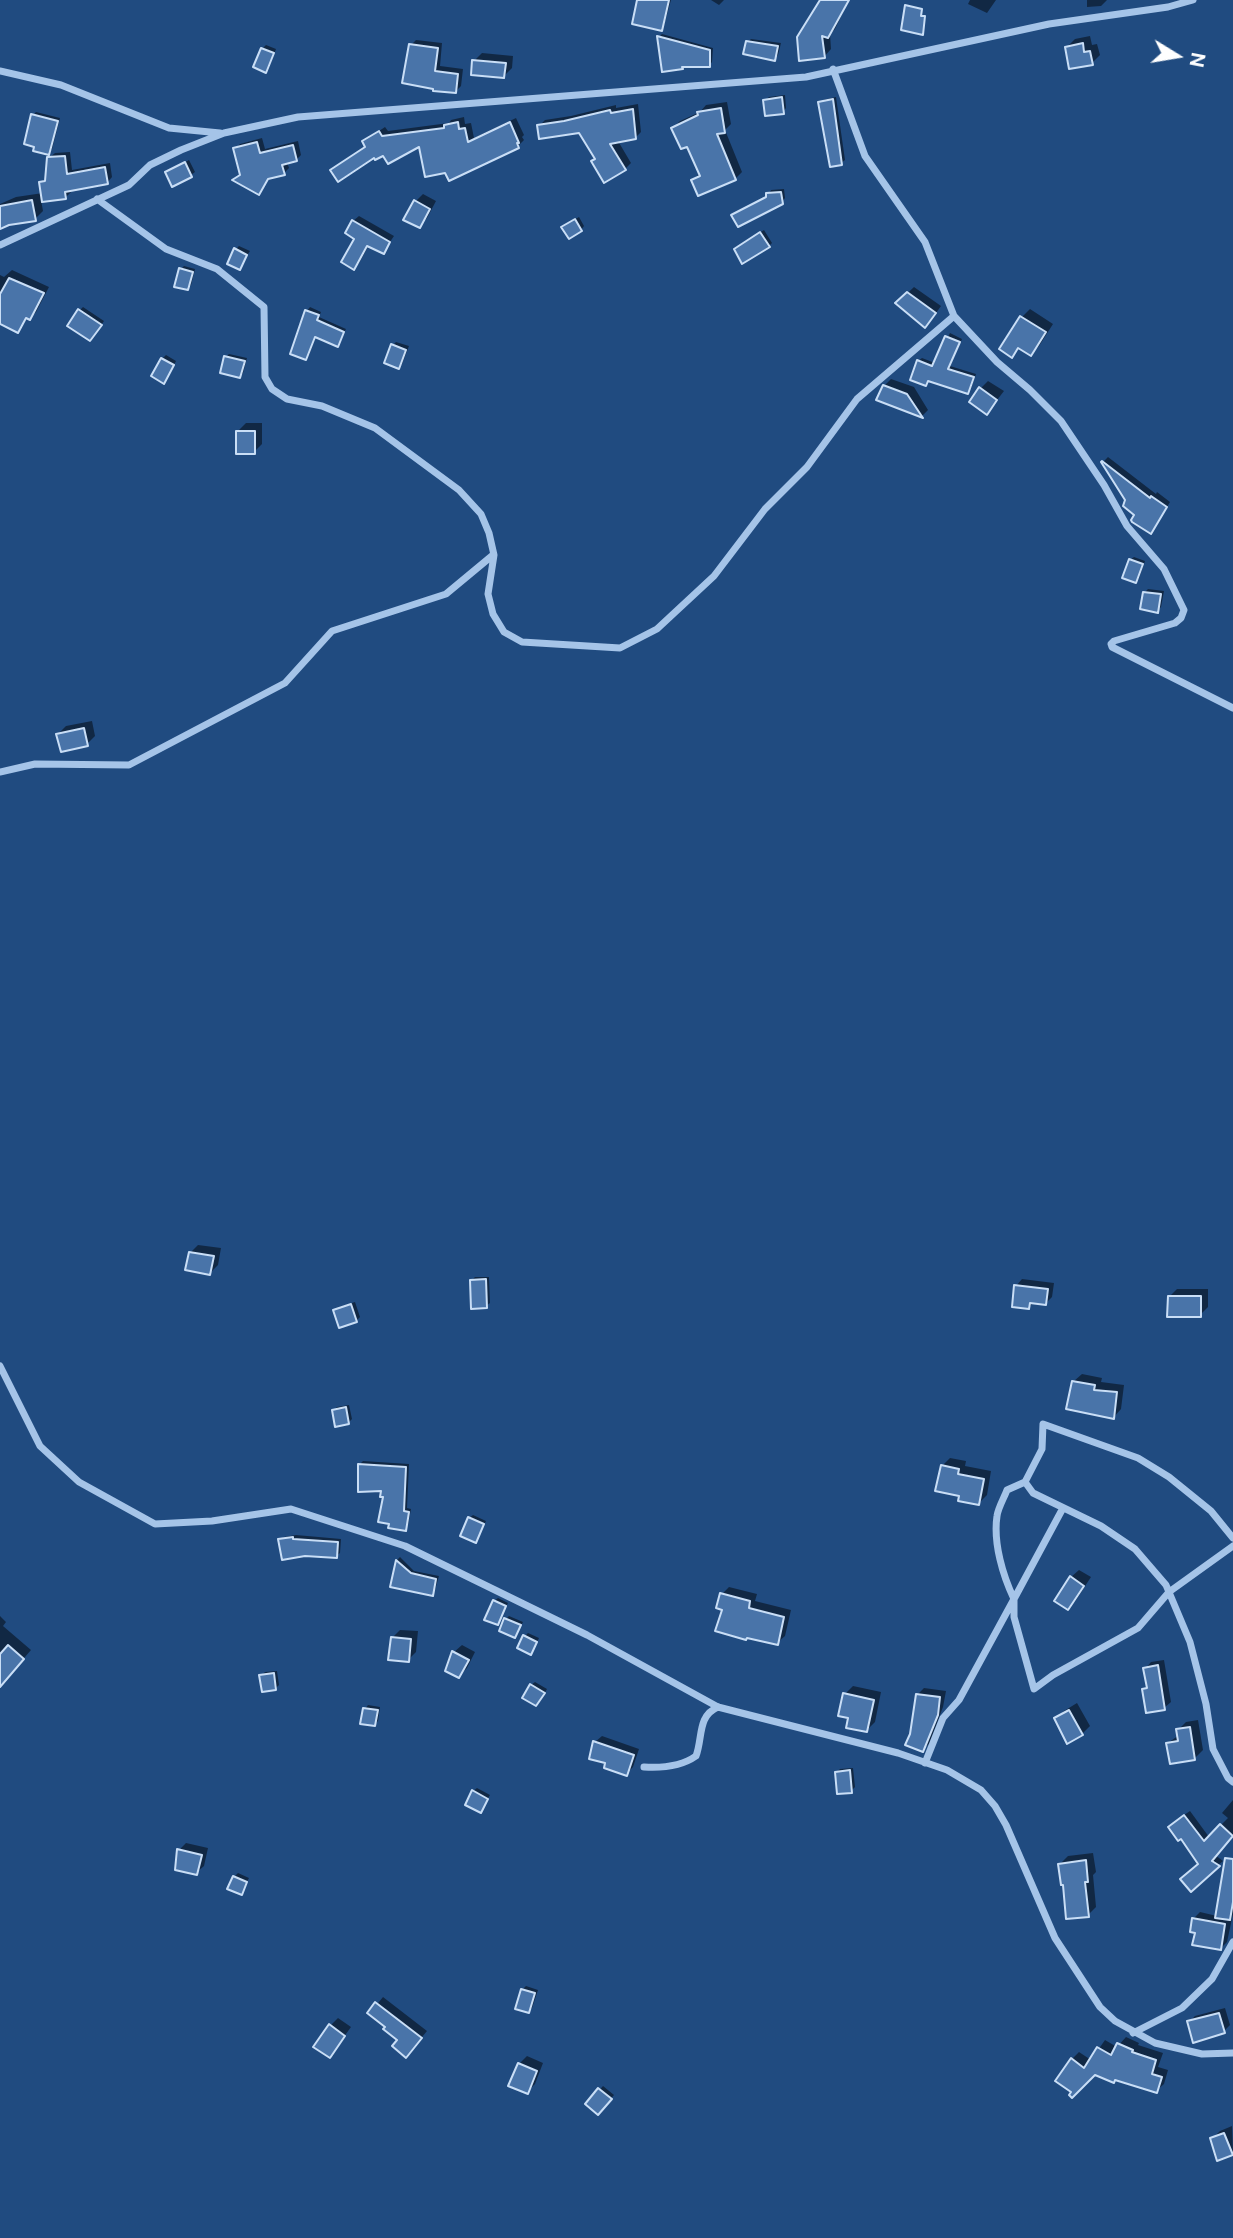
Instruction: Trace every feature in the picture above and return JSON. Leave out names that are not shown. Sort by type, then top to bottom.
[{"type":"street","points":[[0,245],[129,185],[150,165],[181,150],[224,133],[298,117],[806,77],[1049,23],[1168,7],[1193,0]]},
{"type":"street","points":[[833,69],[865,156],[925,242],[954,316],[997,362],[1031,390],[1061,421],[1104,485],[1127,526],[1164,569],[1184,610],[1175,623],[1114,640],[1112,647],[1233,708]]},
{"type":"street","points":[[0,71],[61,85],[169,128],[224,133]]},
{"type":"street","points":[[97,199],[166,249],[217,269],[264,307],[265,377],[272,389],[287,399],[322,406],[375,428],[459,490],[481,514],[489,533],[494,555],[488,594],[493,614],[504,632],[522,642],[620,648],[657,629],[714,576],[765,509],[807,467],[857,399],[954,316]]},
{"type":"street","points":[[0,772],[35,764],[129,765],[285,683],[332,631],[446,594],[494,555]]},
{"type":"street","points":[[0,1366],[40,1446],[79,1482],[155,1524],[212,1521],[291,1508],[405,1546],[587,1635],[718,1707],[898,1753],[947,1770],[981,1790],[995,1805],[1055,1938],[1100,2007],[1133,2033],[1155,2043],[1202,2054],[1233,2053]]},
{"type":"street","points":[[1233,1538],[1211,1511],[1168,1477],[1138,1458],[1043,1424],[1042,1449],[1025,1482],[1007,1490],[997,1516],[999,1556],[1004,1580],[1014,1599],[1014,1617],[1034,1689],[1053,1675],[1138,1628],[1169,1592],[1233,1546]]},
{"type":"street","points":[[1025,1482],[1033,1493],[1101,1526],[1135,1549],[1166,1585],[1190,1642],[1206,1704],[1213,1749],[1228,1778],[1233,1782]]},
{"type":"street","points":[[925,1763],[943,1718],[959,1700],[1063,1508]]},
{"type":"street","points":[[644,1767],[689,1762],[696,1756],[705,1717],[709,1711],[718,1707]]},
{"type":"street","points":[[1133,2033],[1182,2008],[1212,1979],[1233,1942]]},
{"type":"building","points":[[637,0],[669,0],[662,31],[632,24]]},
{"type":"building","points":[[820,0],[849,0],[828,38],[822,36],[825,58],[799,61],[797,37]]},
{"type":"building","points":[[905,5],[922,9],[921,16],[925,16],[923,35],[901,30]]},
{"type":"building","points":[[657,36],[710,50],[710,67],[682,67],[683,69],[662,72]]},
{"type":"building","points":[[746,41],[778,46],[775,61],[743,54]]},
{"type":"building","points":[[1083,43],[1084,52],[1090,51],[1093,65],[1069,69],[1065,47]]},
{"type":"building","points":[[409,44],[438,48],[435,71],[458,74],[456,93],[433,91],[402,83]]},
{"type":"building","points":[[261,48],[274,53],[266,73],[253,67]]},
{"type":"building","points":[[472,60],[506,63],[504,78],[471,75]]},
{"type":"building","points":[[782,97],[784,114],[765,116],[763,100]]},
{"type":"building","points":[[833,99],[842,165],[830,167],[818,102]]},
{"type":"building","points":[[721,108],[725,133],[717,134],[736,180],[698,196],[691,180],[700,176],[687,147],[681,149],[671,128],[698,115],[697,112]]},
{"type":"building","points":[[633,109],[636,139],[610,144],[626,170],[604,183],[591,161],[595,159],[579,133],[539,139],[537,125],[610,110],[611,113]]},
{"type":"building","points":[[31,114],[58,121],[49,155],[33,151],[34,147],[24,144]]},
{"type":"building","points":[[458,122],[459,129],[465,128],[468,142],[510,122],[519,148],[449,181],[445,173],[425,177],[419,147],[388,164],[383,156],[375,160],[374,158],[338,182],[330,170],[365,147],[362,141],[379,131],[382,136],[444,128],[444,125]]},
{"type":"building","points":[[257,142],[260,153],[293,145],[297,161],[282,165],[285,175],[268,179],[259,195],[232,180],[240,175],[233,148]]},
{"type":"building","points":[[65,156],[67,174],[105,167],[108,184],[65,192],[66,199],[42,202],[39,182],[45,181],[47,157]]},
{"type":"building","points":[[185,162],[192,177],[172,187],[165,172]]},
{"type":"building","points":[[781,192],[783,204],[738,227],[731,215],[766,197],[766,193]]},
{"type":"building","points":[[32,200],[36,221],[0,229],[0,206]]},
{"type":"building","points":[[414,200],[430,209],[420,228],[403,220]]},
{"type":"building","points":[[575,219],[582,231],[569,239],[561,227]]},
{"type":"building","points":[[352,220],[390,242],[384,254],[367,246],[354,270],[341,262],[354,239],[345,233]]},
{"type":"building","points":[[760,232],[770,247],[742,264],[734,249]]},
{"type":"building","points":[[234,248],[247,255],[240,270],[227,264]]},
{"type":"building","points":[[179,268],[193,272],[188,290],[174,287]]},
{"type":"building","points":[[9,278],[44,293],[30,320],[26,318],[18,333],[0,324],[0,294]]},
{"type":"building","points":[[907,292],[936,313],[925,328],[895,303]]},
{"type":"building","points":[[78,309],[102,325],[90,341],[67,326]]},
{"type":"building","points":[[305,310],[319,315],[317,320],[344,332],[338,347],[315,337],[306,360],[290,354]]},
{"type":"building","points":[[1020,316],[1046,332],[1031,356],[1018,348],[1012,358],[999,349]]},
{"type":"building","points":[[945,336],[960,342],[948,369],[974,377],[968,394],[928,381],[926,386],[910,380],[917,360],[932,366]]},
{"type":"building","points":[[391,344],[406,350],[399,369],[384,363]]},
{"type":"building","points":[[224,356],[245,361],[240,378],[220,373]]},
{"type":"building","points":[[161,358],[174,365],[164,384],[151,376]]},
{"type":"building","points":[[883,385],[907,394],[923,418],[876,400]]},
{"type":"building","points":[[979,387],[997,400],[987,415],[969,402]]},
{"type":"building","points":[[236,431],[255,431],[255,454],[236,454]]},
{"type":"building","points":[[1102,461],[1150,498],[1151,496],[1167,507],[1151,534],[1132,522],[1134,515],[1123,506],[1125,500]]},
{"type":"building","points":[[1129,559],[1143,564],[1136,583],[1122,578]]},
{"type":"building","points":[[1143,592],[1161,594],[1158,613],[1140,609]]},
{"type":"building","points":[[84,728],[88,746],[61,752],[56,734]]},
{"type":"building","points":[[189,1252],[214,1256],[210,1275],[185,1270]]},
{"type":"building","points":[[486,1279],[487,1308],[471,1309],[470,1280]]},
{"type":"building","points":[[1014,1285],[1048,1289],[1046,1305],[1030,1303],[1029,1309],[1012,1307]]},
{"type":"building","points":[[1168,1296],[1201,1296],[1201,1317],[1167,1317]]},
{"type":"building","points":[[351,1304],[357,1322],[339,1328],[333,1310]]},
{"type":"building","points":[[1072,1381],[1095,1385],[1094,1390],[1117,1392],[1114,1419],[1066,1409]]},
{"type":"building","points":[[346,1407],[349,1424],[335,1427],[332,1410]]},
{"type":"building","points":[[358,1464],[406,1467],[404,1511],[409,1512],[406,1531],[388,1528],[389,1524],[378,1522],[383,1497],[380,1497],[381,1491],[358,1492]]},
{"type":"building","points":[[941,1465],[959,1469],[958,1474],[984,1479],[979,1505],[958,1501],[959,1496],[935,1491]]},
{"type":"building","points":[[468,1517],[484,1524],[476,1543],[460,1536]]},
{"type":"building","points":[[293,1537],[338,1542],[337,1558],[305,1556],[282,1560],[278,1539]]},
{"type":"building","points":[[396,1560],[411,1573],[436,1579],[433,1596],[390,1587]]},
{"type":"building","points":[[1070,1576],[1084,1586],[1068,1610],[1054,1601]]},
{"type":"building","points":[[720,1593],[750,1601],[749,1608],[784,1617],[778,1645],[715,1631],[722,1610],[716,1608]]},
{"type":"building","points":[[493,1600],[506,1606],[498,1625],[484,1620]]},
{"type":"building","points":[[504,1618],[521,1625],[515,1638],[499,1631]]},
{"type":"building","points":[[523,1635],[537,1642],[531,1655],[517,1648]]},
{"type":"building","points":[[391,1637],[411,1639],[409,1662],[388,1660]]},
{"type":"building","points":[[8,1645],[24,1659],[0,1687],[0,1654]]},
{"type":"building","points":[[452,1651],[469,1660],[459,1678],[445,1671]]},
{"type":"building","points":[[1158,1665],[1165,1710],[1146,1713],[1142,1689],[1147,1688],[1143,1668]]},
{"type":"building","points":[[274,1673],[276,1690],[262,1692],[259,1675]]},
{"type":"building","points":[[530,1684],[545,1693],[536,1706],[522,1698]]},
{"type":"building","points":[[843,1693],[874,1700],[867,1732],[846,1728],[848,1718],[838,1716]]},
{"type":"building","points":[[916,1694],[940,1697],[938,1715],[923,1752],[905,1745],[910,1734]]},
{"type":"building","points":[[363,1708],[378,1710],[375,1726],[360,1724]]},
{"type":"building","points":[[1069,1710],[1083,1735],[1067,1744],[1054,1718]]},
{"type":"building","points":[[1190,1727],[1195,1760],[1170,1764],[1166,1743],[1178,1741],[1176,1729]]},
{"type":"building","points":[[593,1741],[634,1755],[627,1776],[604,1768],[605,1763],[589,1759]]},
{"type":"building","points":[[850,1770],[852,1793],[837,1794],[835,1772]]},
{"type":"building","points":[[472,1790],[488,1799],[481,1813],[465,1805]]},
{"type":"building","points":[[1184,1815],[1204,1841],[1220,1824],[1233,1836],[1212,1861],[1220,1866],[1191,1892],[1180,1879],[1198,1864],[1181,1839],[1178,1841],[1168,1827]]},
{"type":"building","points":[[177,1849],[202,1855],[197,1875],[175,1870]]},
{"type":"building","points":[[1225,1858],[1233,1859],[1233,1902],[1230,1920],[1215,1918]]},
{"type":"building","points":[[1086,1860],[1088,1882],[1085,1882],[1089,1917],[1066,1919],[1058,1864]]},
{"type":"building","points":[[233,1876],[247,1882],[242,1895],[227,1889]]},
{"type":"building","points":[[1192,1918],[1225,1924],[1221,1950],[1192,1945],[1195,1933],[1190,1932]]},
{"type":"building","points":[[521,1989],[535,1993],[529,2013],[515,2009]]},
{"type":"building","points":[[375,2002],[422,2038],[406,2058],[392,2046],[397,2040],[367,2013]]},
{"type":"building","points":[[1219,2013],[1225,2033],[1193,2043],[1187,2021]]},
{"type":"building","points":[[329,2024],[345,2036],[330,2058],[313,2047]]},
{"type":"building","points":[[1117,2043],[1133,2050],[1132,2052],[1156,2060],[1152,2074],[1162,2077],[1157,2093],[1115,2080],[1114,2083],[1095,2075],[1072,2098],[1069,2095],[1071,2092],[1055,2081],[1071,2058],[1084,2068],[1097,2047],[1111,2055]]},
{"type":"building","points":[[518,2063],[537,2071],[528,2094],[508,2086]]},
{"type":"building","points":[[598,2088],[612,2099],[598,2115],[585,2104]]},
{"type":"building","points":[[1224,2133],[1233,2155],[1217,2161],[1210,2138]]}]
